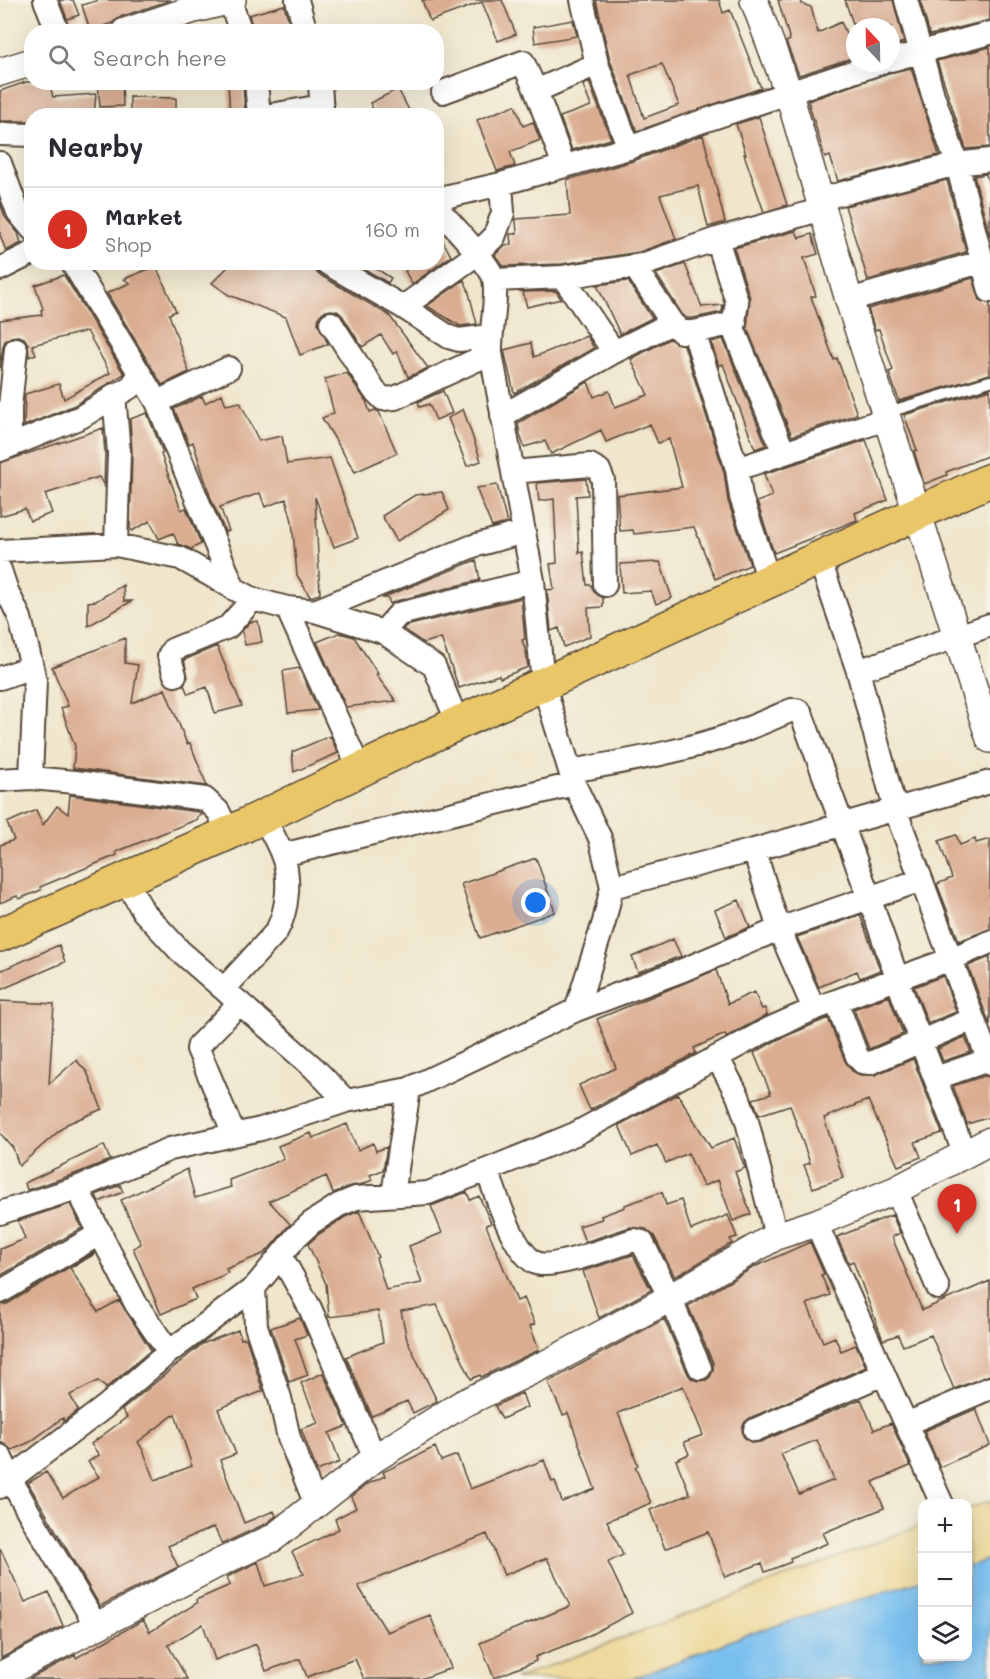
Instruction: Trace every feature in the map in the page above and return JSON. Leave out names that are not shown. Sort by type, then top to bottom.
[{"type":"main road","points":[[0,935],[229,834],[458,723],[769,580],[989,483]]},
{"type":"street","points":[[45,0],[55,24]]},
{"type":"street","points":[[144,24],[190,5],[231,0],[238,24]]},
{"type":"street","points":[[297,0],[304,24]]},
{"type":"street","points":[[582,0],[597,64],[629,148]]},
{"type":"street","points":[[754,0],[789,94],[849,300],[990,739]]},
{"type":"street","points":[[906,0],[983,251],[990,291]]},
{"type":"street","points":[[900,57],[990,33]]},
{"type":"street","points":[[443,92],[523,62],[564,166]]},
{"type":"street","points":[[0,72],[24,64]]},
{"type":"street","points":[[536,91],[597,64]]},
{"type":"street","points":[[444,197],[501,184],[629,148],[685,127],[854,72]]},
{"type":"street","points":[[257,90],[259,108]]},
{"type":"street","points":[[321,90],[322,108]]},
{"type":"street","points":[[0,134],[24,135]]},
{"type":"street","points":[[494,280],[563,277],[642,265],[822,204],[957,164],[990,160]]},
{"type":"street","points":[[0,163],[18,212],[24,219]]},
{"type":"street","points":[[403,307],[477,254],[494,237],[503,213],[501,184]]},
{"type":"street","points":[[444,216],[487,265],[494,280],[491,345],[533,581],[543,684],[573,778],[600,838],[612,887],[604,922],[576,1010]]},
{"type":"street","points":[[717,240],[737,302],[734,328],[784,453]]},
{"type":"street","points":[[849,300],[983,251]]},
{"type":"street","points":[[0,269],[24,257]]},
{"type":"street","points":[[634,266],[672,323],[681,332],[693,332],[735,323]]},
{"type":"street","points":[[77,270],[157,402],[244,594]]},
{"type":"street","points":[[339,270],[403,307],[448,337],[491,345]]},
{"type":"street","points":[[563,277],[614,352]]},
{"type":"street","points":[[331,323],[382,399],[395,398],[491,345]]},
{"type":"street","points":[[502,416],[614,352],[672,323]]},
{"type":"street","points":[[693,332],[737,469],[741,497],[769,580]]},
{"type":"street","points":[[16,349],[5,447],[81,417],[132,386],[139,375]]},
{"type":"street","points":[[157,402],[229,368]]},
{"type":"street","points":[[114,395],[119,453],[116,546]]},
{"type":"street","points":[[737,469],[886,416]]},
{"type":"street","points":[[513,472],[590,465],[599,470],[603,480],[605,585]]},
{"type":"street","points":[[315,610],[474,546],[524,532]]},
{"type":"street","points":[[0,551],[116,546],[180,558],[244,594],[287,608],[315,610],[383,632],[434,666],[458,723]]},
{"type":"street","points":[[819,558],[858,671],[895,809],[989,1062],[936,1078]]},
{"type":"street","points":[[0,570],[6,591],[20,618],[35,681],[31,778]]},
{"type":"street","points":[[383,632],[399,614],[533,581]]},
{"type":"street","points":[[175,675],[169,653],[228,627],[244,594]]},
{"type":"street","points":[[287,608],[360,770]]},
{"type":"street","points":[[858,671],[990,625]]},
{"type":"street","points":[[0,678],[32,666]]},
{"type":"street","points":[[282,855],[703,743],[796,710],[801,713],[897,979],[965,1155]]},
{"type":"street","points":[[0,780],[31,778],[75,782],[205,799],[218,812],[229,834]]},
{"type":"street","points":[[612,887],[841,826],[990,782]]},
{"type":"street","points":[[234,1134],[198,1048],[282,922],[286,869],[282,855],[263,817]]},
{"type":"street","points":[[754,850],[779,929],[814,1009]]},
{"type":"street","points":[[125,879],[143,911],[180,951],[314,1068],[346,1101]]},
{"type":"street","points":[[0,1213],[77,1188],[170,1149],[261,1129],[346,1101],[410,1089],[576,1010],[683,970],[779,929],[921,880]]},
{"type":"street","points":[[5,1483],[106,1406],[169,1352],[254,1288],[296,1237],[311,1223],[339,1205],[356,1198],[428,1193],[487,1170],[575,1134],[717,1057],[814,1009],[951,959],[990,942]]},
{"type":"street","points":[[836,1000],[857,1056],[862,1062],[870,1063],[973,1019]]},
{"type":"street","points":[[717,1057],[738,1096],[747,1121],[776,1236]]},
{"type":"street","points":[[393,1195],[410,1089]]},
{"type":"street","points":[[0,1676],[223,1561],[273,1538],[375,1458],[462,1404],[552,1361],[670,1298],[776,1236],[816,1223],[896,1190],[990,1142]]},
{"type":"street","points":[[487,1170],[513,1235],[525,1254],[537,1264],[553,1264],[634,1240],[642,1242],[670,1298],[700,1368]]},
{"type":"street","points":[[77,1188],[136,1304],[169,1352]]},
{"type":"street","points":[[896,1190],[938,1288]]},
{"type":"street","points":[[816,1223],[940,1499]]},
{"type":"street","points":[[0,1293],[101,1233]]},
{"type":"street","points":[[281,1256],[310,1308],[375,1458]]},
{"type":"street","points":[[254,1288],[256,1326],[280,1398],[289,1438],[316,1505]]},
{"type":"street","points":[[755,1430],[884,1374]]},
{"type":"street","points":[[906,1424],[990,1388]]},
{"type":"street","points":[[0,1456],[5,1483],[69,1577],[96,1626]]},
{"type":"lane","points":[[886,416],[990,381]]},
{"type":"sand","points":[[990,1501],[990,1559],[972,1565],[972,1553],[972,1508]]},
{"type":"sand","points":[[918,1527],[918,1581],[743,1636],[632,1679],[515,1679]]},
{"type":"water","points":[[990,1559],[990,1679],[632,1679],[743,1636],[918,1581],[918,1661],[972,1661],[972,1565]]},
{"type":"building","points":[[60,0],[73,0],[79,15],[67,19]]},
{"type":"building","points":[[99,0],[171,0],[120,17],[109,24],[88,24],[82,5]]},
{"type":"building","points":[[422,0],[502,0],[516,34],[498,41],[482,2],[430,21]]},
{"type":"building","points":[[596,0],[719,0],[723,13],[730,10],[761,88],[637,131],[610,60]],"holes":[[[662,64],[679,105],[644,118],[630,75]]]},
{"type":"building","points":[[778,0],[801,0],[802,4],[811,7],[818,33],[841,22],[846,33],[846,60],[799,75],[786,42],[790,40]]},
{"type":"building","points":[[845,0],[893,0],[898,18],[851,18]]},
{"type":"building","points":[[920,0],[990,0],[990,20],[930,35]]},
{"type":"building","points":[[284,5],[290,24],[252,24],[249,15]]},
{"type":"building","points":[[573,20],[577,36],[535,43],[533,27]]},
{"type":"building","points":[[900,27],[904,42],[900,43]]},
{"type":"building","points":[[990,47],[990,147],[966,149],[937,61]]},
{"type":"building","points":[[911,68],[939,155],[838,181],[830,156],[825,158],[808,101]]},
{"type":"building","points":[[589,82],[611,139],[572,150],[560,117],[591,106],[583,85]]},
{"type":"building","points":[[24,83],[24,90],[51,90],[53,97],[96,94],[95,108],[24,108],[24,121],[0,121],[0,91]]},
{"type":"building","points":[[99,90],[122,90],[123,106],[100,107]]},
{"type":"building","points":[[228,90],[243,90],[245,108],[230,108]]},
{"type":"building","points":[[399,90],[408,108],[373,108],[370,103]]},
{"type":"building","points":[[130,97],[176,98],[176,108],[130,108]]},
{"type":"building","points":[[515,105],[523,126],[533,122],[540,140],[510,152],[515,166],[497,171],[477,120]]},
{"type":"building","points":[[759,117],[787,205],[764,212],[736,124]]},
{"type":"building","points":[[703,135],[725,222],[708,227],[698,186],[660,195],[676,239],[639,252],[562,264],[503,266],[495,255],[505,245],[511,244],[510,234],[517,234],[516,219],[570,215],[567,180],[633,161]]},
{"type":"building","points":[[986,174],[990,190],[990,237],[974,176]]},
{"type":"building","points":[[947,180],[966,252],[868,280],[845,206]]},
{"type":"building","points":[[0,202],[5,217],[18,233],[21,243],[6,251],[0,235]]},
{"type":"building","points":[[796,231],[799,238],[812,234],[818,254],[804,258],[816,296],[811,297],[834,360],[837,358],[857,414],[792,436],[747,328],[750,298],[734,248]]},
{"type":"building","points":[[444,243],[451,256],[444,261]]},
{"type":"building","points":[[685,264],[702,307],[723,305],[722,312],[693,318],[687,318],[682,314],[656,274]]},
{"type":"building","points":[[146,270],[158,270],[176,311],[169,314],[189,372],[162,385],[107,293],[130,283],[124,279]]},
{"type":"building","points":[[225,270],[315,270],[389,315],[428,368],[408,377],[397,351],[393,354],[381,335],[362,347],[342,315],[331,310],[319,316],[318,323],[328,344],[300,355],[286,317],[229,295],[212,283]]},
{"type":"building","points":[[366,270],[378,270],[391,278],[388,283]]},
{"type":"building","points":[[406,270],[432,270],[412,284]]},
{"type":"building","points":[[64,275],[124,374],[75,405],[24,426],[25,394],[59,384],[64,399],[110,373],[87,331],[32,345],[36,354],[29,357],[28,344],[24,338],[11,337],[5,341],[0,368],[0,320],[42,315],[41,310],[43,309],[35,285]]},
{"type":"building","points":[[973,278],[980,300],[990,304],[990,374],[899,401],[889,372],[893,370],[879,329],[875,330],[868,309]]},
{"type":"building","points":[[464,280],[477,324],[460,326],[427,306]]},
{"type":"building","points":[[628,281],[652,318],[620,334],[597,285]]},
{"type":"building","points":[[556,291],[561,299],[527,307],[523,292]]},
{"type":"building","points":[[587,336],[594,348],[514,393],[504,350],[531,343],[534,357]]},
{"type":"building","points":[[669,339],[684,345],[724,472],[728,501],[750,565],[715,579],[694,527],[634,534],[633,530],[620,531],[617,495],[682,487],[669,439],[658,443],[650,424],[606,442],[601,430],[551,454],[545,441],[524,447],[520,434],[518,423],[588,382],[594,397],[609,391],[615,407],[648,395],[631,359]]},
{"type":"building","points":[[723,339],[766,445],[755,449],[723,364],[719,366],[711,342]]},
{"type":"building","points":[[347,373],[366,401],[370,412],[375,410],[379,412],[397,453],[355,472],[322,418],[334,413],[325,379]]},
{"type":"building","points":[[990,389],[990,455],[946,472],[947,475],[924,484],[914,451],[917,450],[904,415]]},
{"type":"building","points":[[443,391],[452,413],[436,420],[429,404],[420,407],[418,402]]},
{"type":"building","points":[[222,394],[226,405],[240,402],[259,441],[282,436],[287,464],[330,458],[358,538],[334,547],[315,497],[320,594],[310,597],[297,575],[292,521],[286,499],[265,507],[260,493],[220,507],[229,531],[225,532],[210,496],[193,442],[189,444],[174,409],[202,396],[205,403]]},
{"type":"building","points":[[463,409],[481,461],[467,466],[448,418]]},
{"type":"building","points":[[147,413],[163,453],[161,454],[181,510],[186,508],[201,544],[191,549],[178,544],[173,533],[159,539],[150,521],[132,531],[130,528],[132,453],[130,419]]},
{"type":"building","points":[[103,428],[104,486],[99,477],[45,494],[52,513],[30,521],[25,509],[0,516],[0,463]]},
{"type":"building","points":[[866,440],[888,500],[855,513],[857,520],[774,553],[757,502],[772,496],[764,474]]},
{"type":"building","points":[[586,479],[588,495],[576,496],[579,553],[583,552],[587,585],[591,585],[594,592],[603,598],[603,607],[588,608],[590,636],[564,647],[559,628],[551,631],[547,590],[554,589],[550,564],[557,563],[554,499],[539,501],[537,483]]},
{"type":"building","points":[[497,485],[507,523],[492,527],[476,488]]},
{"type":"building","points":[[442,492],[449,510],[397,541],[382,516],[415,495]]},
{"type":"building","points":[[476,560],[480,580],[390,604],[388,598],[382,598]]},
{"type":"building","points":[[660,562],[672,598],[656,604],[651,591],[622,593],[620,564]]},
{"type":"building","points":[[123,585],[124,601],[132,601],[88,626],[88,602],[96,601]]},
{"type":"building","points":[[521,598],[525,639],[522,640],[528,667],[500,678],[499,675],[459,688],[441,638],[424,643],[403,629],[406,626]]},
{"type":"building","points":[[258,621],[262,642],[245,645],[242,631],[250,622]]},
{"type":"building","points":[[339,633],[354,637],[378,674],[376,675],[396,701],[346,707],[317,642]]},
{"type":"building","points":[[125,638],[125,663],[138,665],[132,703],[165,689],[207,786],[73,768],[75,746],[61,708],[68,706],[52,667]]},
{"type":"building","points":[[217,646],[242,706],[215,713],[207,687],[188,694],[184,685],[188,677],[184,660]]},
{"type":"building","points":[[299,668],[318,710],[288,713],[283,671]]},
{"type":"building","points":[[330,736],[338,753],[294,772],[292,752]]},
{"type":"building","points":[[70,795],[199,812],[202,815],[197,817],[198,819],[116,852],[117,855],[40,887],[41,890],[19,899],[17,896],[0,903],[0,845],[14,840],[7,823],[36,810],[43,825],[57,806],[68,814]]},
{"type":"building","points":[[956,835],[960,845],[975,839],[976,843],[990,839],[990,929],[959,941],[937,884],[952,878],[939,841]]},
{"type":"building","points":[[536,858],[555,912],[480,938],[461,884]]},
{"type":"building","points":[[739,900],[750,927],[726,937],[715,910]]},
{"type":"building","points":[[860,915],[880,970],[860,978],[857,971],[819,987],[797,937]]},
{"type":"building","points":[[673,939],[681,956],[638,972],[632,957]]},
{"type":"building","points":[[59,945],[65,962],[0,990],[0,971]]},
{"type":"building","points":[[990,957],[990,1025],[968,966]]},
{"type":"building","points":[[716,970],[728,1004],[754,992],[767,1015],[726,1037],[725,1034],[694,1048],[696,1053],[590,1110],[579,1085],[616,1068],[597,1019]]},
{"type":"building","points":[[943,976],[956,1012],[928,1023],[914,987]]},
{"type":"building","points":[[889,996],[903,1034],[869,1049],[854,1009]]},
{"type":"building","points":[[0,1001],[54,1004],[49,1084],[76,1060],[87,1072],[102,1109],[67,1124],[19,1166],[13,1148],[0,1133]]},
{"type":"building","points":[[828,1018],[845,1061],[852,1071],[860,1075],[875,1075],[913,1059],[942,1133],[915,1142],[921,1157],[898,1166],[868,1100],[824,1118],[843,1178],[813,1188],[804,1165],[810,1163],[790,1105],[759,1115],[753,1099],[771,1094],[754,1053],[777,1040]]},
{"type":"building","points":[[965,1037],[971,1052],[943,1061],[938,1049]]},
{"type":"building","points":[[984,1076],[990,1077],[990,1117],[967,1124],[953,1086]]},
{"type":"building","points":[[678,1094],[711,1148],[734,1138],[745,1168],[735,1172],[751,1214],[733,1221],[718,1180],[703,1186],[688,1153],[666,1163],[657,1145],[632,1156],[619,1125]]},
{"type":"building","points":[[347,1124],[358,1150],[373,1143],[376,1151],[387,1147],[383,1170],[370,1175],[372,1180],[333,1193],[326,1176],[269,1201],[290,1224],[269,1249],[263,1254],[226,1269],[228,1273],[192,1289],[196,1299],[161,1314],[133,1248],[141,1244],[121,1200],[187,1169],[195,1198],[231,1187],[229,1180],[284,1159],[278,1146],[311,1133],[313,1138]]},
{"type":"building","points":[[104,1145],[110,1160],[27,1190],[25,1183]]},
{"type":"building","points":[[120,1185],[123,1192],[99,1202],[96,1195]]},
{"type":"building","points":[[467,1192],[470,1200],[479,1196],[491,1223],[486,1225],[517,1301],[524,1298],[535,1324],[530,1326],[539,1350],[481,1377],[480,1375],[471,1379],[437,1305],[401,1311],[407,1340],[437,1401],[413,1413],[407,1401],[372,1416],[346,1357],[383,1342],[378,1311],[329,1317],[326,1284],[308,1244],[345,1217],[359,1211],[378,1257],[376,1258],[386,1290],[422,1283],[409,1246],[442,1233],[431,1206]]},
{"type":"building","points":[[662,1192],[666,1205],[681,1200],[691,1230],[728,1215],[737,1237],[730,1239],[732,1243],[675,1277],[654,1236],[646,1229],[630,1227],[585,1242],[579,1226],[602,1219],[601,1216],[625,1207],[625,1205]]},
{"type":"building","points":[[70,1204],[82,1228],[0,1276],[0,1249],[25,1239],[18,1221]]},
{"type":"building","points":[[892,1215],[900,1233],[892,1237],[922,1310],[990,1281],[990,1375],[954,1389],[931,1335],[903,1346],[898,1335],[883,1340],[853,1261],[849,1263],[837,1237]]},
{"type":"building","points":[[810,1242],[824,1274],[821,1275],[830,1295],[807,1304],[823,1342],[835,1337],[841,1351],[856,1345],[866,1367],[750,1418],[742,1428],[743,1436],[753,1443],[760,1442],[861,1399],[874,1430],[891,1423],[910,1466],[873,1482],[884,1508],[823,1533],[828,1543],[790,1558],[791,1562],[765,1572],[762,1563],[725,1577],[708,1532],[665,1549],[650,1510],[690,1494],[676,1460],[689,1454],[684,1442],[703,1435],[683,1386],[618,1413],[638,1465],[635,1467],[651,1503],[607,1521],[623,1555],[608,1562],[632,1613],[582,1639],[535,1657],[536,1661],[494,1678],[480,1643],[570,1606],[547,1558],[504,1575],[487,1534],[358,1586],[387,1632],[430,1615],[451,1668],[421,1679],[364,1679],[355,1659],[307,1677],[300,1659],[266,1671],[256,1644],[215,1660],[203,1624],[168,1645],[187,1679],[29,1679],[75,1655],[76,1658],[143,1620],[150,1632],[197,1603],[196,1600],[230,1585],[227,1577],[258,1562],[265,1586],[304,1574],[292,1552],[339,1529],[335,1519],[356,1508],[351,1497],[366,1485],[385,1476],[383,1472],[435,1447],[441,1461],[457,1455],[470,1489],[544,1460],[552,1482],[555,1481],[562,1502],[595,1489],[568,1413],[563,1415],[548,1382],[664,1319],[688,1374],[692,1379],[698,1381],[706,1380],[713,1370],[713,1363],[688,1306],[754,1267]],"holes":[[[817,1440],[834,1480],[799,1494],[781,1454]]]},
{"type":"building","points":[[95,1252],[70,1268],[98,1312],[119,1300],[151,1350],[106,1388],[98,1381],[70,1395],[78,1410],[30,1442],[12,1450],[0,1441],[0,1305],[7,1304]]},
{"type":"building","points":[[633,1255],[651,1290],[599,1318],[583,1271]]},
{"type":"building","points":[[300,1318],[307,1335],[295,1339],[308,1375],[289,1382],[271,1328]]},
{"type":"building","points":[[238,1330],[241,1339],[246,1338],[263,1391],[218,1409],[236,1454],[220,1460],[244,1523],[274,1511],[276,1516],[265,1524],[222,1544],[214,1527],[168,1546],[178,1567],[100,1606],[28,1483],[46,1472],[63,1498],[99,1477],[88,1462],[99,1455],[91,1444],[127,1417],[122,1410],[202,1344]],"holes":[[[175,1414],[192,1466],[155,1480],[138,1442]]]},
{"type":"building","points":[[323,1373],[347,1426],[329,1433],[340,1462],[317,1471],[301,1429],[318,1423],[301,1383]]},
{"type":"building","points":[[522,1393],[527,1407],[502,1419],[495,1406]]},
{"type":"building","points":[[976,1409],[990,1445],[940,1467],[924,1431]]},
{"type":"building","points":[[0,1548],[25,1602],[49,1592],[63,1626],[1,1658]]},
{"type":"place","name":"Market","points":[[957,1234]]}]
